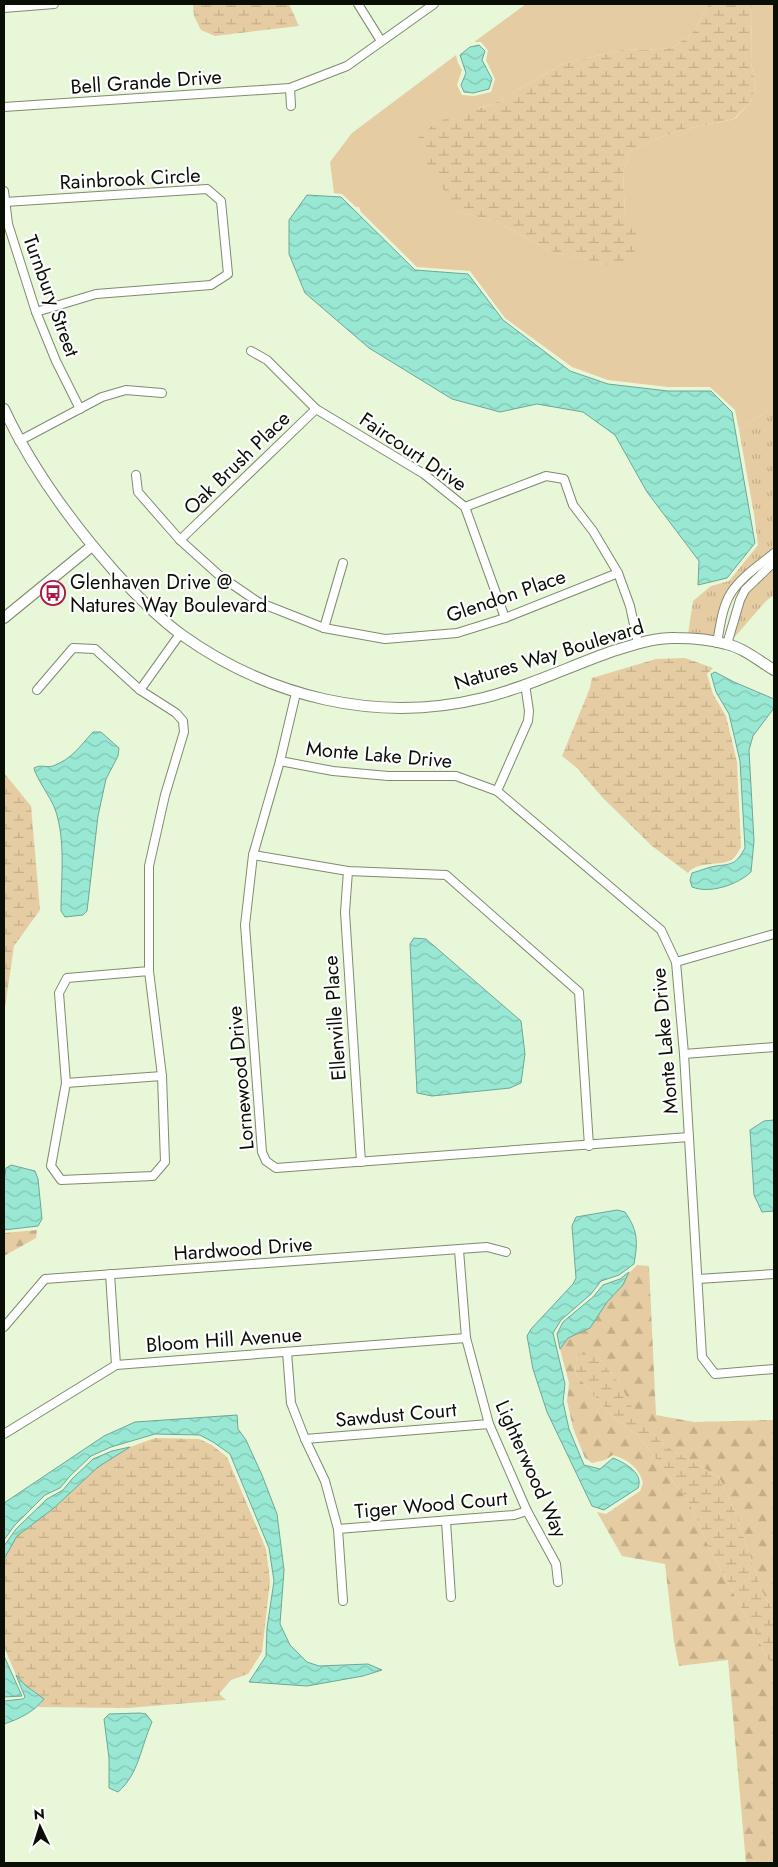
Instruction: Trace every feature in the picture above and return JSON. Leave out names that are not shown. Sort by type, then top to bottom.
[{"type":"street","points":[[4,8],[54,4]]},
{"type":"street","points":[[358,4],[381,41]]},
{"type":"street","name":"Bell Grande Drive","points":[[4,107],[290,88],[347,66],[434,4]]},
{"type":"street","points":[[290,88],[291,106]]},
{"type":"street","name":"Rainbrook Circle","points":[[5,202],[207,189],[221,201],[228,274],[211,285],[96,294],[36,312]]},
{"type":"street","name":"Turnbury Street","points":[[4,191],[8,224],[36,312],[56,361],[80,409]]},
{"type":"street","name":"Faircourt Drive","points":[[251,351],[266,360],[316,409],[424,474],[465,507],[505,618]]},
{"type":"street","points":[[19,441],[102,397],[126,390],[162,393]]},
{"type":"street","name":"Natures Way Boulevard","points":[[4,409],[19,441],[51,492],[92,546],[137,596],[180,634],[228,664],[262,681],[336,702],[382,708],[435,706],[473,699],[525,684],[638,643],[675,637],[722,643],[745,652],[774,670]]},
{"type":"street","name":"Oak Brush Place","points":[[180,540],[316,409]]},
{"type":"street","name":"Glendon Place","points":[[136,474],[138,492],[180,540],[220,576],[258,602],[324,628],[385,639],[457,633],[505,618],[618,573]]},
{"type":"street","points":[[465,507],[546,476],[564,479],[574,505],[593,531],[618,573],[630,606],[638,643]]},
{"type":"street","points":[[4,618],[92,546]]},
{"type":"street","points":[[722,643],[723,616],[730,594],[736,586],[774,553]]},
{"type":"street","points":[[722,643],[735,618],[745,590],[774,562]]},
{"type":"street","points":[[324,628],[343,563]]},
{"type":"street","points":[[723,616],[735,618]]},
{"type":"street","points":[[140,690],[180,634]]},
{"type":"street","points":[[37,690],[73,648],[95,649],[140,690],[176,713],[184,721],[184,732],[165,795],[149,866],[149,971],[162,1076],[165,1162],[153,1176],[61,1180],[50,1166],[66,1083],[59,993],[67,978],[149,971]]},
{"type":"street","points":[[497,791],[528,721],[529,711],[525,684]]},
{"type":"street","name":"Lornewood Drive","points":[[296,692],[280,761],[252,854],[245,925],[262,1152],[266,1161],[276,1168],[689,1137]]},
{"type":"street","name":"Monte Lake Drive","points":[[280,761],[334,771],[370,774],[456,776],[497,791],[660,930],[676,962],[684,1054],[702,1357],[715,1374],[774,1370]]},
{"type":"street","points":[[252,854],[348,871],[446,875],[579,992],[589,1146]]},
{"type":"street","name":"Ellenville Place","points":[[348,871],[344,912],[361,1162]]},
{"type":"street","points":[[676,962],[774,934]]},
{"type":"street","points":[[684,1054],[774,1048]]},
{"type":"street","points":[[66,1083],[162,1076]]},
{"type":"street","name":"Hardwood Drive","points":[[4,1327],[45,1279],[487,1247],[506,1252]]},
{"type":"street","name":"Lighterwood Way","points":[[459,1250],[466,1338],[489,1424],[527,1511],[556,1564],[558,1582]]},
{"type":"street","points":[[110,1274],[116,1364]]},
{"type":"street","points":[[698,1279],[774,1274]]},
{"type":"street","name":"Bloom Hill Avenue","points":[[4,1434],[116,1364],[466,1338]]},
{"type":"street","points":[[287,1352],[291,1403],[305,1439],[325,1481],[338,1529],[343,1601]]},
{"type":"street","name":"Sawdust Court","points":[[305,1439],[489,1424]]},
{"type":"street","name":"Tiger Wood Court","points":[[338,1529],[514,1516],[527,1511]]},
{"type":"street","points":[[446,1521],[452,1597]]},
{"type":"green space","points":[[193,4],[289,4],[299,26],[215,36],[201,30],[194,16]]},
{"type":"green space","points":[[526,4],[709,4],[693,32],[672,48],[626,49],[562,64],[494,104],[478,108],[447,193],[458,212],[496,221],[550,251],[616,267],[636,234],[625,215],[623,172],[630,151],[661,137],[686,129],[735,119],[751,101],[756,87],[751,63],[752,4],[774,4],[774,406],[739,430],[735,410],[710,387],[668,387],[608,380],[572,367],[505,318],[470,271],[417,267],[361,212],[359,207],[356,207],[342,194],[334,193],[330,162],[352,133],[456,55],[462,70],[457,85],[462,95],[474,96],[491,92],[495,79],[486,60],[488,50],[481,42],[474,42]]},
{"type":"green space","points":[[709,4],[752,4],[751,63],[756,87],[751,101],[734,119],[686,129],[661,137],[630,151],[623,172],[625,215],[637,234],[634,256],[615,267],[550,251],[496,221],[458,212],[424,159],[426,156],[418,138],[432,126],[450,116],[494,104],[562,64],[626,49],[672,48],[693,32]]},
{"type":"green space","points":[[774,406],[774,547],[741,574],[726,593],[714,638],[688,634],[693,601],[711,586],[729,581],[758,545],[739,430]]},
{"type":"green space","points":[[774,568],[774,595],[766,601],[732,640],[744,602],[749,593]]},
{"type":"green space","points":[[685,658],[713,668],[707,674],[713,694],[726,716],[737,762],[741,847],[736,856],[727,862],[702,865],[688,873],[652,846],[603,798],[577,768],[562,756],[590,688],[592,678],[656,659]]},
{"type":"green space","points":[[4,773],[31,806],[40,910],[14,946],[4,1014]]},
{"type":"green space","points":[[37,1230],[36,1238],[4,1256],[4,1233]]},
{"type":"green space","points":[[637,1265],[649,1266],[656,1415],[694,1422],[774,1420],[774,1613],[762,1591],[735,1512],[719,1477],[664,1445],[634,1413],[620,1384],[596,1355],[577,1355],[575,1373],[609,1413],[641,1439],[690,1504],[705,1539],[774,1670],[774,1863],[746,1863],[728,1660],[679,1666],[674,1642],[665,1564],[622,1556],[597,1512],[606,1514],[640,1491],[643,1483],[641,1477],[636,1468],[613,1455],[605,1460],[592,1463],[585,1458],[573,1428],[567,1401],[569,1383],[560,1349],[568,1338],[590,1328],[607,1302],[623,1285],[628,1274]]},
{"type":"green space","points":[[577,1354],[596,1355],[620,1384],[635,1413],[664,1445],[719,1477],[735,1512],[762,1591],[774,1613],[774,1670],[705,1539],[690,1504],[641,1439],[609,1413],[575,1373]]},
{"type":"green space","points":[[155,1438],[199,1439],[212,1445],[227,1457],[266,1549],[270,1581],[262,1652],[248,1674],[231,1680],[219,1694],[226,1700],[127,1708],[38,1707],[44,1699],[25,1685],[16,1675],[4,1647],[4,1559],[17,1536],[54,1508],[98,1467],[130,1447]]},
{"type":"water","points":[[479,45],[485,51],[482,60],[492,79],[489,89],[473,93],[464,92],[461,85],[466,73],[460,55],[470,47]]},
{"type":"water","points":[[307,195],[341,197],[415,270],[468,274],[503,320],[570,371],[608,384],[668,391],[711,391],[732,412],[755,543],[727,578],[698,585],[699,561],[647,492],[615,435],[583,412],[537,404],[500,412],[452,399],[369,348],[305,293],[289,254],[289,220]]},
{"type":"water","points":[[715,672],[774,699],[774,708],[753,736],[749,750],[754,841],[751,872],[738,881],[723,887],[699,889],[692,887],[690,880],[692,873],[734,862],[745,848],[740,761],[729,714],[716,692],[711,674]]},
{"type":"water","points":[[93,732],[101,732],[119,748],[118,756],[106,779],[98,816],[87,911],[83,915],[65,917],[61,911],[61,833],[53,804],[34,768],[53,766],[65,760]]},
{"type":"water","points":[[414,938],[426,939],[521,1021],[525,1054],[521,1083],[510,1088],[432,1096],[417,1093],[410,944]]},
{"type":"water","points":[[774,1120],[774,1211],[762,1212],[754,1195],[750,1130],[764,1121]]},
{"type":"water","points":[[11,1165],[35,1171],[38,1179],[42,1219],[38,1226],[4,1230],[4,1182],[6,1168]]},
{"type":"water","points":[[617,1210],[625,1212],[635,1231],[636,1249],[634,1264],[619,1275],[601,1281],[591,1294],[561,1320],[553,1333],[565,1384],[563,1402],[569,1429],[584,1465],[600,1469],[613,1458],[632,1469],[638,1478],[638,1488],[604,1510],[592,1506],[547,1412],[533,1369],[527,1336],[531,1329],[573,1284],[576,1278],[572,1226],[576,1217]]},
{"type":"water","points":[[629,1272],[623,1285],[607,1302],[590,1328],[568,1338],[560,1349],[557,1334],[563,1322],[593,1297],[603,1285],[620,1279]]},
{"type":"water","points":[[237,1415],[238,1429],[246,1440],[277,1514],[284,1570],[280,1624],[290,1645],[307,1662],[319,1666],[368,1664],[382,1670],[363,1676],[307,1686],[249,1682],[266,1656],[267,1628],[274,1581],[269,1548],[230,1454],[200,1435],[155,1434],[111,1447],[91,1456],[60,1488],[45,1495],[14,1526],[4,1540],[4,1503],[104,1436],[135,1422]]},
{"type":"water","points":[[130,1447],[98,1467],[54,1508],[17,1536],[4,1559],[4,1546],[16,1529],[47,1499],[63,1490],[93,1459],[112,1451]]},
{"type":"water","points":[[4,1656],[22,1696],[4,1697]]},
{"type":"water","points":[[16,1675],[25,1685],[44,1699],[36,1708],[4,1724],[4,1701],[23,1699],[25,1697]]},
{"type":"water","points":[[109,1714],[146,1714],[152,1722],[131,1777],[118,1792],[109,1788],[109,1758],[104,1719]]},
{"type":"place","name":"Glenhaven Drive @ Natures Way Boulevard","points":[[53,593]]}]
